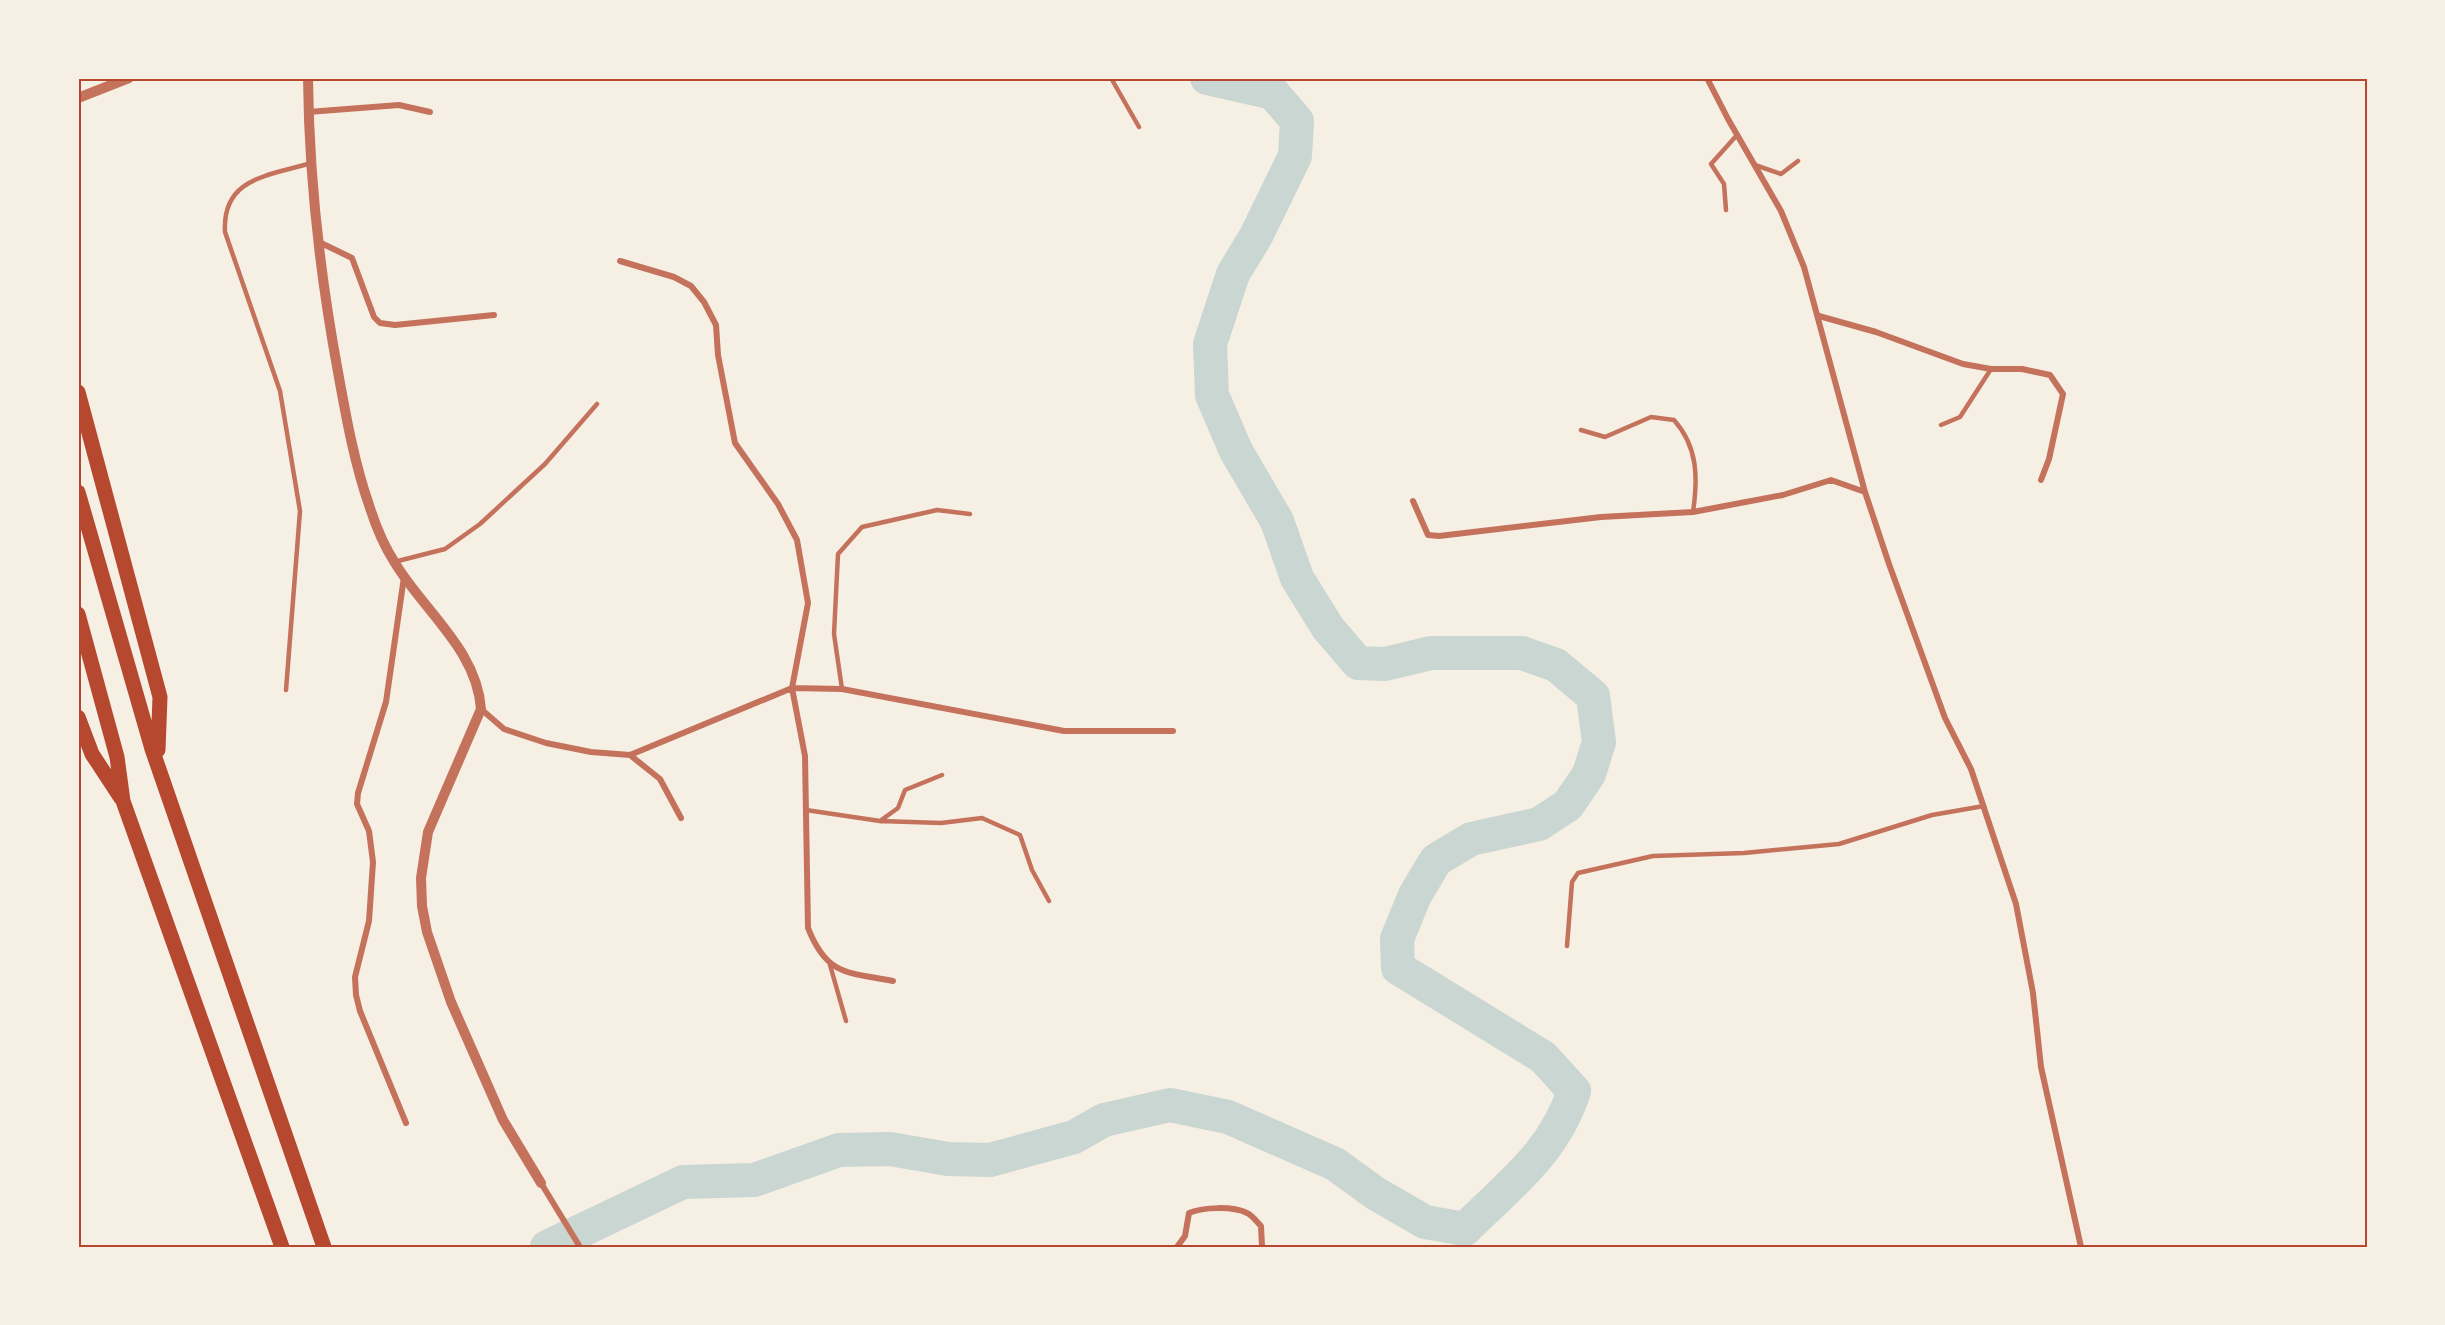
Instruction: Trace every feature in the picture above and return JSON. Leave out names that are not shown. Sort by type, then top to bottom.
[{"type":"highway","points":[[78,392],[160,697],[155,755]]},
{"type":"highway","points":[[78,492],[155,755],[322,1242]]},
{"type":"highway","points":[[78,614],[117,757],[123,801],[282,1247]]},
{"type":"highway","points":[[78,717],[92,754],[123,801]]},
{"type":"street","points":[[78,98],[129,78]]},
{"type":"street","points":[[308,78],[308,112],[323,287],[345,409],[369,505],[394,562],[453,639],[480,688],[481,709],[428,832],[421,878],[422,906],[428,932],[451,1002],[503,1120],[580,1247]]},
{"type":"street","points":[[1707,78],[1781,211],[1801,257],[1819,316],[1865,492],[1944,718],[1971,769],[2016,904],[2033,993],[2042,1067],[2081,1247]]},
{"type":"street","points":[[308,112],[399,105],[430,112]]},
{"type":"street","points":[[320,242],[352,258],[374,316],[380,323],[395,325],[494,315]]},
{"type":"street","points":[[620,261],[655,270],[691,286],[704,302],[716,325],[718,355],[735,443],[778,504],[797,540],[808,603],[792,688],[805,756],[808,927],[815,945],[830,965],[893,981]]},
{"type":"street","points":[[1819,316],[1876,333],[1963,364],[1991,369],[2022,369],[2050,375],[2063,394],[2049,459],[2041,480]]},
{"type":"street","points":[[1413,501],[1428,535],[1439,536],[1601,517],[1693,512],[1783,495],[1831,480],[1865,492]]},
{"type":"street","points":[[404,576],[386,702],[357,793],[357,804],[369,831],[373,862],[369,921],[355,977],[360,1011],[406,1123]]},
{"type":"street","points":[[481,709],[504,729],[546,743],[591,752],[630,755],[792,688],[842,689],[1064,731],[1173,731]]},
{"type":"street","points":[[630,755],[660,779],[681,818]]},
{"type":"street","points":[[1177,1247],[1185,1236],[1189,1213],[1196,1210],[1230,1209],[1247,1213],[1262,1226],[1262,1246]]},
{"type":"lane","points":[[1111,78],[1139,128]]},
{"type":"lane","points":[[1726,210],[1724,184],[1717,178],[1711,164],[1737,135]]},
{"type":"lane","points":[[1755,165],[1781,174],[1798,161]]},
{"type":"lane","points":[[286,690],[300,511],[280,391],[225,232],[224,214],[231,196],[250,181],[312,163]]},
{"type":"lane","points":[[1941,425],[1960,417],[1991,369]]},
{"type":"lane","points":[[394,562],[445,549],[480,524],[545,464],[597,404]]},
{"type":"lane","points":[[1581,430],[1605,437],[1651,417],[1674,420],[1683,431],[1692,450],[1697,480],[1693,512]]},
{"type":"lane","points":[[842,689],[834,634],[838,554],[862,527],[937,510],[970,514]]},
{"type":"lane","points":[[880,821],[898,808],[905,790],[921,782],[942,776]]},
{"type":"lane","points":[[1567,946],[1572,882],[1578,873],[1653,856],[1744,853],[1839,844],[1932,815],[1984,807]]},
{"type":"lane","points":[[806,810],[880,821],[941,822],[982,818],[1020,835],[1032,870],[1049,901]]},
{"type":"lane","points":[[830,965],[846,1021]]},
{"type":"waterway","points":[[547,1247],[683,1182],[754,1180],[839,1150],[890,1149],[948,1159],[990,1160],[1074,1137],[1104,1120],[1170,1105],[1228,1117],[1335,1164],[1375,1193],[1425,1222],[1465,1229],[1514,1182],[1555,1133],[1574,1091],[1543,1057],[1398,968],[1397,939],[1415,895],[1436,860],[1471,839],[1539,824],[1568,805],[1589,774],[1599,742],[1593,696],[1556,665],[1522,653],[1431,653],[1385,664],[1358,663],[1328,628],[1297,578],[1277,521],[1236,451],[1212,395],[1210,344],[1233,274],[1256,236],[1295,156],[1297,121],[1273,93],[1207,78]]}]
